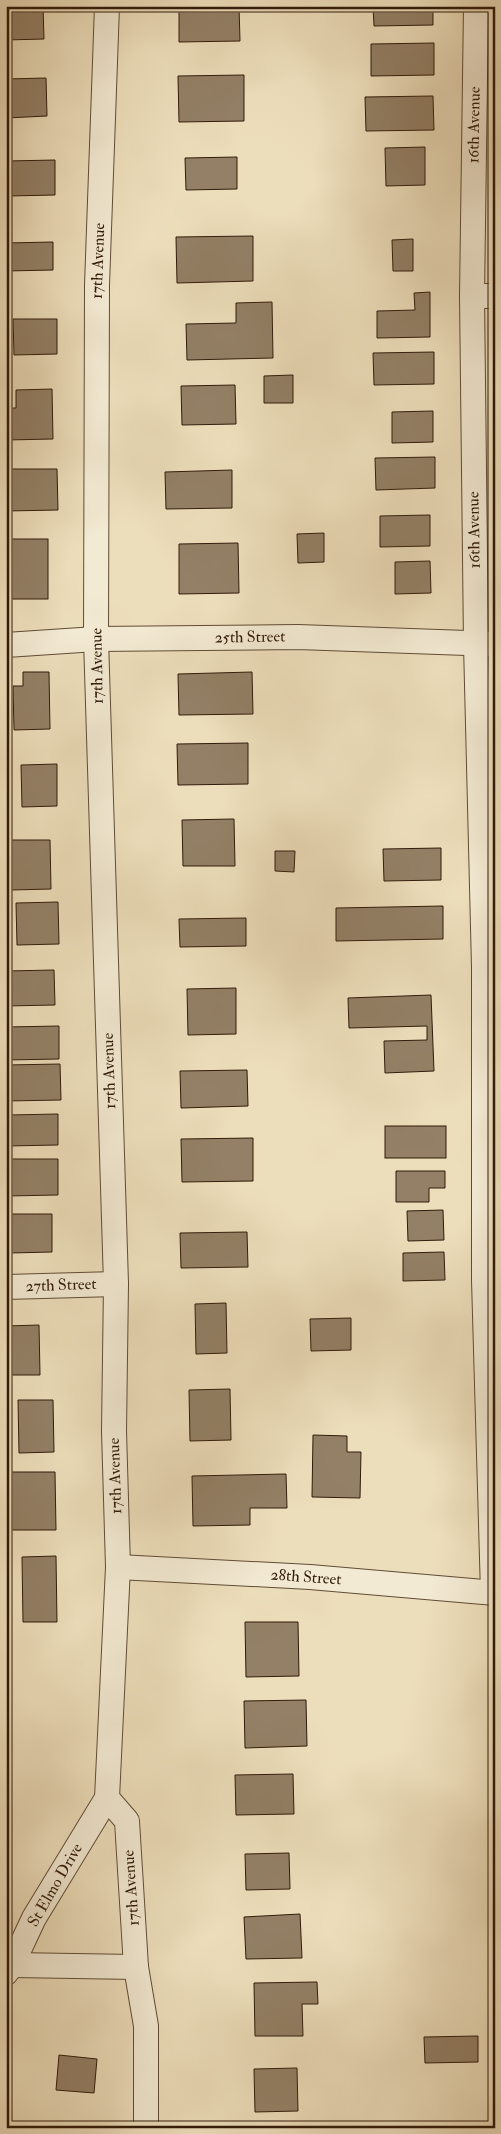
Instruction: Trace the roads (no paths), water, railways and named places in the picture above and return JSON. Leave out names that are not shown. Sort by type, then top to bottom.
[{"type":"street","name":"17th Avenue","points":[[107,6],[97,285],[96,639],[116,1284],[114,1431],[118,1567],[107,1798],[127,1821],[136,1967],[146,2026],[146,2128]]},
{"type":"street","name":"16th Avenue","points":[[476,6],[483,296],[485,644],[490,967],[489,1280],[494,1593]]},
{"type":"street","name":"25th Street","points":[[6,645],[96,639],[298,637],[485,644]]},
{"type":"street","name":"27th Street","points":[[6,1287],[116,1284]]},
{"type":"street","name":"28th Street","points":[[118,1567],[310,1577],[494,1593]]},
{"type":"street","name":"St Elmo Drive","points":[[9,1969],[34,1918],[107,1798]]},
{"type":"street","points":[[9,1969],[136,1967]]}]
